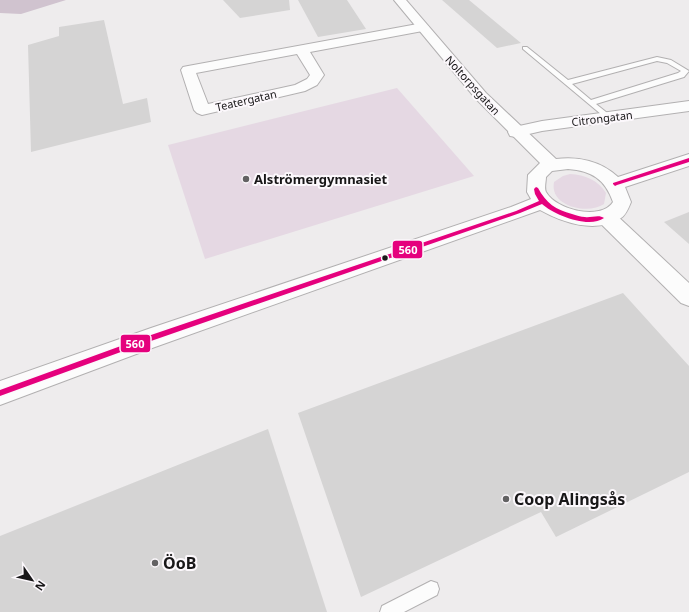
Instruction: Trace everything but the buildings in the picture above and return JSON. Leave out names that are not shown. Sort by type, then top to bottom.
[{"type":"street","name":"Noltorpsgatan","points":[[400,0],[440,50],[481,96],[516,132],[552,165]]},
{"type":"street","name":"Teatergatan","points":[[301,49],[317,75],[312,82],[300,88],[202,110],[188,70],[301,49],[423,27]]},
{"type":"street","name":"Citrongatan","points":[[516,132],[542,126],[689,106]]},
{"type":"street","points":[[615,184],[689,160]]},
{"type":"street","points":[[568,163],[585,166],[602,173],[615,184],[621,197],[620,205],[615,212],[606,217],[589,220],[570,217],[552,209],[543,201],[535,188],[536,179],[543,169],[552,165],[568,163]]},
{"type":"street","points":[[0,393],[151,338],[511,214],[543,201]]},
{"type":"street","points":[[606,217],[689,298]]},
{"type":"lane","points":[[525,48],[608,118]]},
{"type":"lane","points":[[566,82],[657,59],[669,60],[685,71],[681,76],[590,103]]},
{"type":"lane","points":[[388,612],[432,589]]},
{"type":"shaded area","points":[[0,0],[66,0],[21,14],[0,13]]},
{"type":"shaded area","points":[[397,88],[474,176],[205,259],[168,145]]},
{"type":"shaded area","points":[[570,174],[591,179],[603,188],[606,193],[604,204],[589,209],[580,208],[564,203],[558,198],[554,191],[554,182],[563,176]]},
{"type":"transit line","name":"560","points":[[615,184],[689,160]]},
{"type":"transit line","name":"560","points":[[536,189],[540,197],[546,203],[561,213]]},
{"type":"transit line","name":"560","points":[[536,189],[537,194],[542,201],[549,207],[561,213]]},
{"type":"transit line","name":"560","points":[[0,393],[151,338],[518,212],[543,201]]},
{"type":"transit line","name":"560","points":[[561,213],[585,219],[601,218]]},
{"type":"transit line","name":"560","points":[[561,213],[570,217],[581,219],[591,220],[601,218]]},
{"type":"place","name":"Alströmergymnasiet","points":[[246,179]]},
{"type":"place","name":"Coop Alingsås","points":[[506,499]]},
{"type":"place","name":"ÖoB","points":[[155,563]]}]
